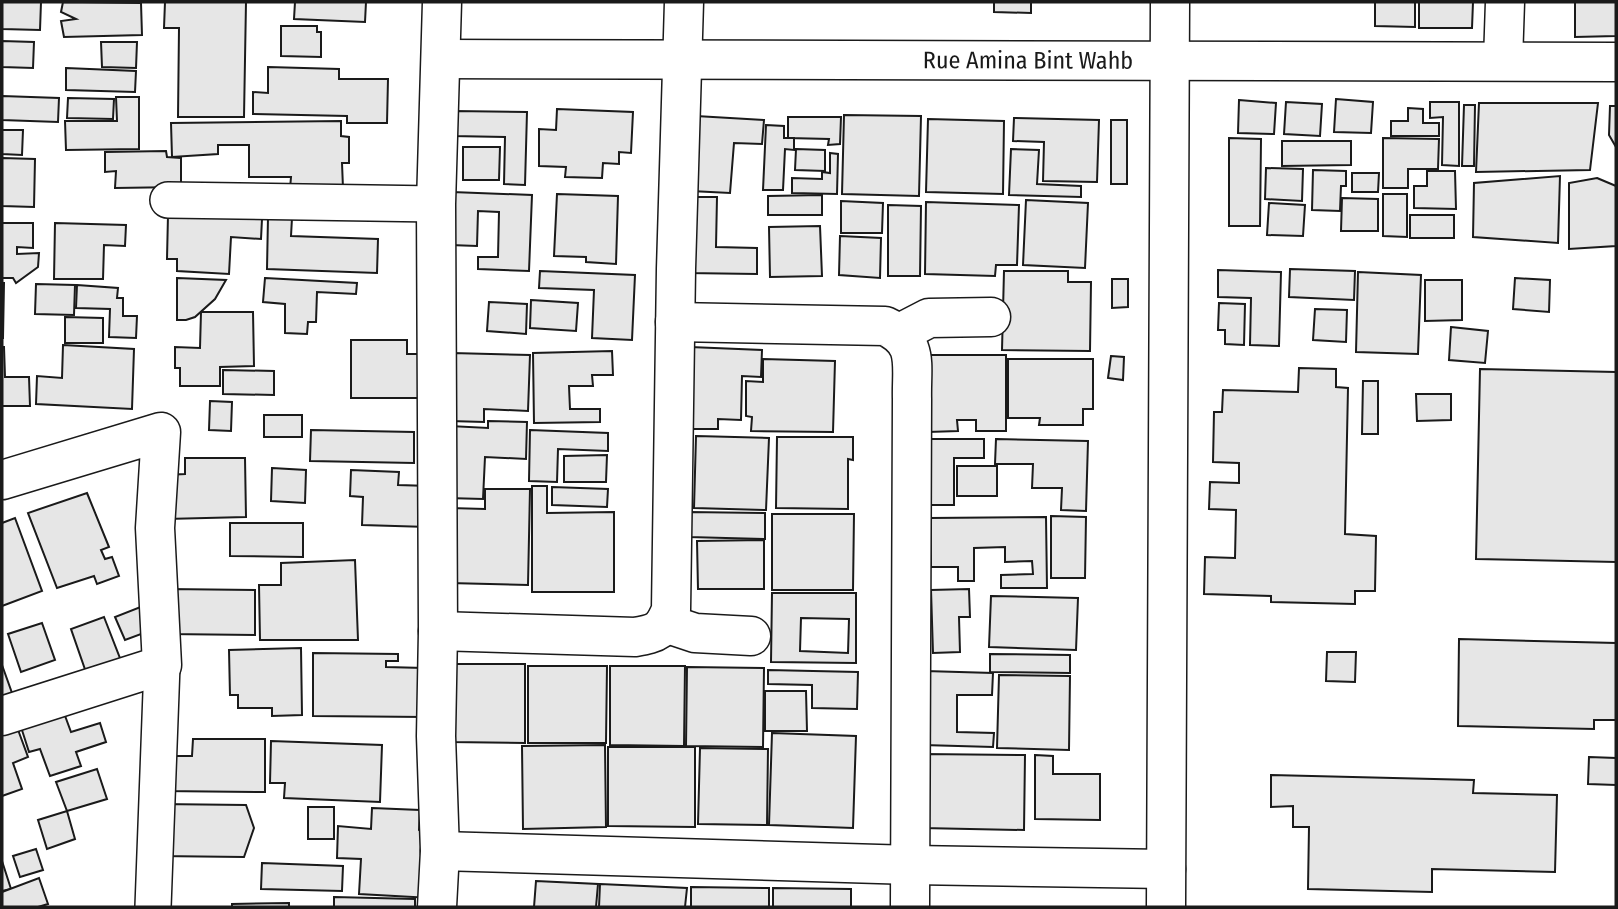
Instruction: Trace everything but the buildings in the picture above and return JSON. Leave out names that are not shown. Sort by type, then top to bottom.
[{"type":"street","points":[[437,907],[440,851],[436,736],[436,204],[442,2]]},
{"type":"street","points":[[438,631],[635,636],[655,634],[665,623],[671,610],[675,322],[684,2]]},
{"type":"street","points":[[1166,907],[1170,2]]},
{"type":"street","points":[[1503,61],[1505,2]]},
{"type":"street","name":"Rue Amina Bint Wahb","points":[[442,58],[1616,62]]},
{"type":"street","points":[[168,200],[436,204]]},
{"type":"street","points":[[900,332],[929,318],[991,317]]},
{"type":"street","points":[[675,322],[885,326],[900,332],[909,344],[912,399],[910,907]]},
{"type":"street","points":[[2,480],[161,432],[155,528],[162,666],[153,907]]},
{"type":"street","points":[[665,623],[695,633],[751,636]]},
{"type":"street","points":[[2,716],[162,666]]},
{"type":"street","points":[[440,851],[912,865],[1166,869]]}]
